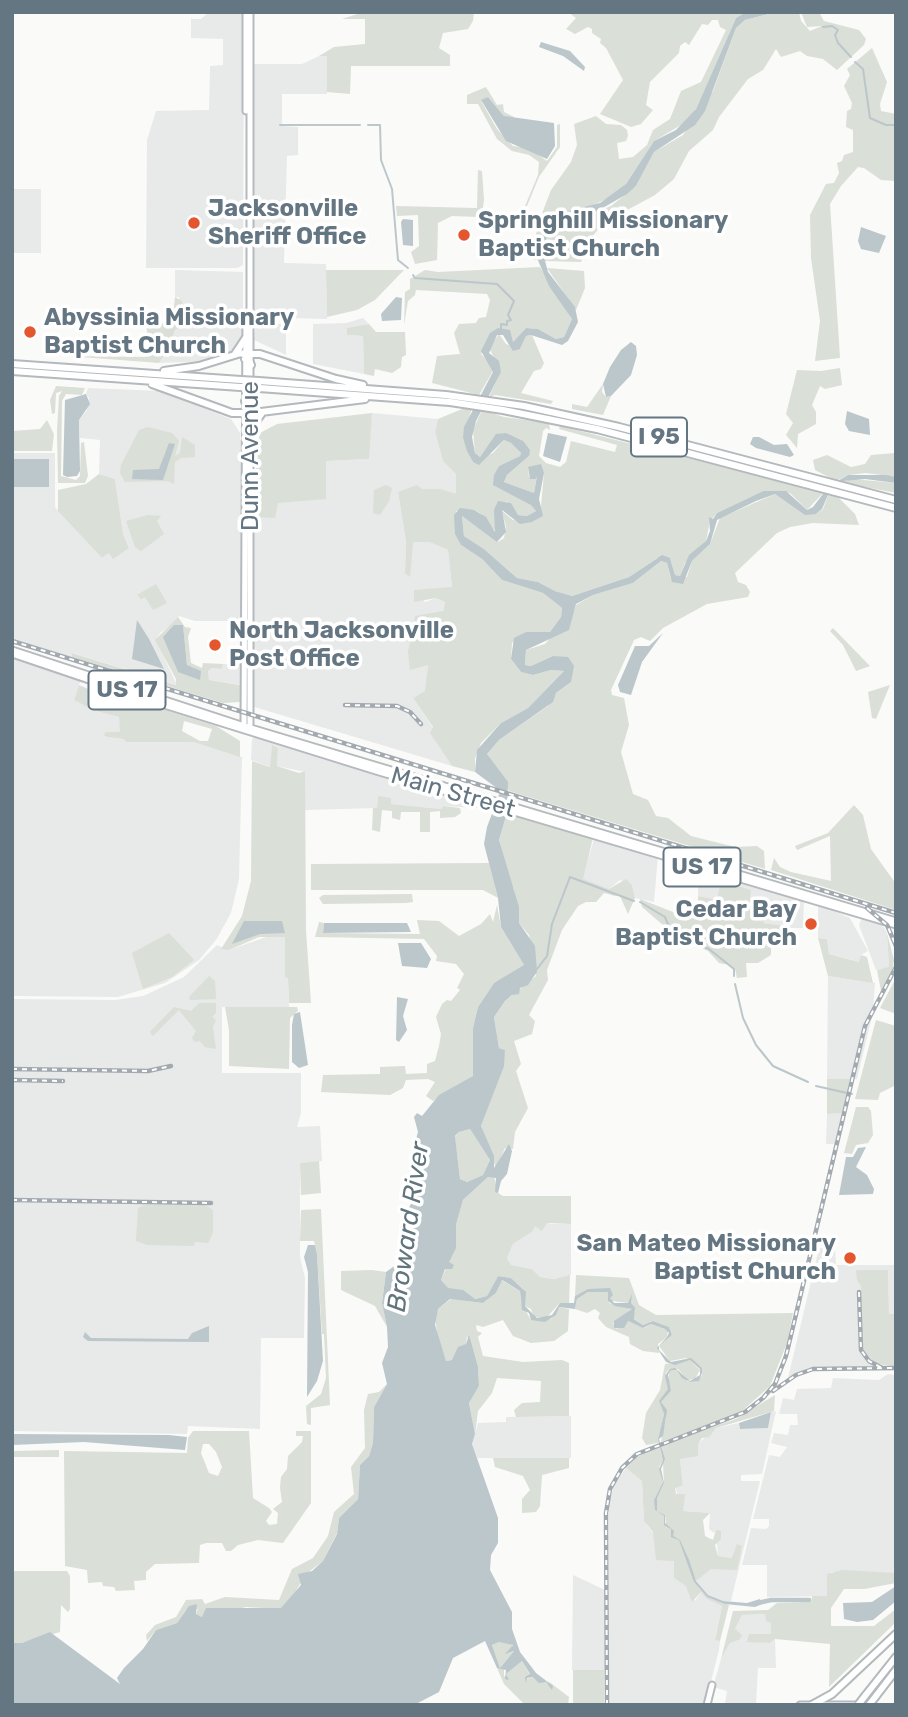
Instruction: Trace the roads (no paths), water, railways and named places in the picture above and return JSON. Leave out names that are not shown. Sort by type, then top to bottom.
[{"type":"highway","points":[[139,372],[190,368],[234,354],[241,349],[246,339]]},
{"type":"highway","points":[[234,354],[248,358],[264,355],[336,379],[389,390]]},
{"type":"highway","name":"I 95","points":[[12,363],[139,372],[391,398],[471,401]]},
{"type":"highway","name":"I 95","points":[[12,371],[137,380],[241,383]]},
{"type":"highway","points":[[137,380],[247,413],[391,398]]},
{"type":"highway","name":"I 95","points":[[259,385],[389,390],[597,421],[896,500]]},
{"type":"highway","points":[[245,401],[247,413]]},
{"type":"highway","name":"I 95","points":[[492,404],[896,508]]},
{"type":"highway","points":[[251,428],[264,412]]},
{"type":"highway","points":[[811,1705],[832,1694],[896,1634]]},
{"type":"highway","points":[[858,1705],[896,1657]]},
{"type":"highway","points":[[869,1705],[896,1670]]},
{"type":"highway","points":[[832,1694],[833,1705]]},
{"type":"main road","name":"Dunn Avenue","points":[[247,729],[244,714],[248,12]]},
{"type":"main road","name":"Dunn Avenue","points":[[245,401],[248,358],[248,39]]},
{"type":"main road","name":"Dunn Avenue","points":[[247,413],[251,428],[247,729]]},
{"type":"main road","name":"Main Street","points":[[12,652],[247,729],[650,847],[896,923]]},
{"type":"main road","name":"Main Street","points":[[12,652],[230,721],[247,729]]},
{"type":"main road","points":[[230,721],[238,720],[244,714]]},
{"type":"main road","name":"Main Street","points":[[509,806],[896,923]]},
{"type":"main road","points":[[633,842],[638,847],[650,847]]},
{"type":"main road","points":[[708,1705],[712,1685]]},
{"type":"main road","points":[[800,1705],[869,1705]]},
{"type":"water","name":"Broward River","points":[[746,12],[776,12],[745,20],[736,28],[705,111],[695,125],[654,152],[636,186],[594,213],[555,222],[547,235],[544,257],[548,272],[575,307],[578,322],[568,341],[562,345],[531,335],[526,336],[520,349],[513,351],[503,335],[497,335],[489,353],[499,361],[501,372],[476,421],[472,437],[475,453],[480,457],[496,434],[506,433],[523,441],[530,450],[529,456],[507,475],[504,482],[534,493],[537,476],[536,479],[530,479],[528,467],[541,464],[544,473],[539,499],[543,516],[520,524],[502,510],[506,532],[497,542],[462,516],[464,536],[484,549],[517,578],[538,582],[572,596],[629,577],[662,555],[670,558],[675,575],[680,576],[689,555],[706,541],[710,531],[709,517],[713,519],[717,513],[763,491],[786,491],[807,510],[813,507],[829,486],[848,475],[886,475],[896,477],[896,483],[865,479],[843,481],[828,495],[822,509],[816,514],[805,515],[775,494],[756,501],[717,520],[710,544],[692,561],[683,584],[672,582],[667,563],[661,561],[633,583],[593,595],[576,604],[569,630],[526,650],[525,665],[531,666],[553,656],[568,657],[574,666],[571,682],[556,693],[553,702],[499,740],[487,754],[508,782],[507,813],[499,840],[519,907],[519,923],[535,946],[537,972],[528,985],[520,988],[519,994],[512,995],[505,1001],[494,1017],[499,1048],[505,1050],[504,1066],[481,1126],[494,1156],[494,1168],[509,1144],[512,1151],[507,1174],[501,1181],[498,1193],[495,1192],[496,1178],[488,1177],[463,1200],[456,1225],[456,1248],[449,1262],[454,1265],[452,1269],[445,1269],[441,1280],[448,1288],[463,1290],[475,1299],[487,1296],[498,1276],[511,1278],[526,1292],[525,1306],[537,1318],[552,1315],[560,1303],[574,1303],[575,1296],[588,1289],[610,1288],[613,1295],[610,1298],[614,1303],[628,1303],[632,1294],[634,1319],[643,1325],[653,1321],[669,1327],[672,1335],[659,1346],[659,1350],[671,1362],[691,1358],[702,1368],[702,1373],[699,1381],[690,1382],[682,1378],[677,1370],[671,1370],[668,1375],[671,1391],[661,1402],[667,1410],[663,1436],[659,1439],[665,1459],[661,1469],[664,1483],[657,1499],[657,1511],[665,1515],[665,1523],[674,1531],[673,1536],[680,1540],[696,1581],[708,1595],[723,1601],[747,1603],[760,1599],[762,1604],[755,1607],[725,1604],[707,1597],[694,1582],[679,1540],[671,1537],[671,1529],[664,1525],[664,1516],[655,1510],[654,1500],[663,1482],[659,1469],[663,1460],[658,1440],[664,1414],[659,1401],[668,1389],[665,1376],[670,1369],[675,1368],[690,1381],[700,1375],[700,1369],[690,1360],[675,1365],[666,1362],[657,1348],[669,1333],[665,1329],[651,1324],[643,1328],[628,1321],[624,1328],[614,1328],[614,1321],[632,1309],[615,1306],[608,1301],[608,1292],[588,1292],[577,1299],[575,1309],[559,1307],[556,1315],[545,1322],[531,1320],[529,1313],[522,1310],[520,1291],[502,1280],[496,1293],[483,1303],[450,1299],[438,1309],[435,1325],[446,1361],[452,1360],[458,1347],[466,1344],[469,1335],[478,1367],[479,1386],[469,1403],[475,1434],[472,1444],[498,1518],[498,1543],[491,1555],[490,1570],[512,1612],[512,1629],[520,1652],[536,1673],[553,1686],[552,1690],[546,1682],[539,1683],[533,1677],[527,1678],[526,1683],[525,1677],[530,1674],[522,1661],[506,1674],[509,1680],[505,1679],[506,1670],[497,1668],[485,1641],[453,1658],[439,1692],[414,1705],[12,1705],[12,1643],[22,1643],[50,1632],[120,1684],[117,1678],[156,1630],[177,1623],[189,1606],[197,1604],[196,1614],[202,1617],[206,1608],[281,1608],[301,1585],[298,1574],[312,1571],[323,1561],[337,1534],[339,1518],[358,1499],[360,1465],[369,1456],[373,1443],[374,1407],[387,1384],[382,1363],[388,1347],[382,1303],[386,1272],[400,1262],[397,1251],[406,1213],[413,1200],[412,1152],[418,1132],[414,1117],[417,1113],[422,1116],[439,1095],[473,1076],[473,1028],[478,1007],[494,983],[524,965],[501,927],[498,898],[484,844],[487,827],[499,795],[498,789],[475,772],[477,750],[501,723],[528,708],[564,671],[551,670],[533,675],[521,672],[511,659],[514,638],[526,632],[550,632],[561,617],[562,608],[543,593],[502,580],[482,559],[461,545],[455,534],[454,515],[460,508],[474,510],[486,517],[495,532],[494,510],[498,501],[511,503],[518,515],[527,516],[536,511],[531,505],[493,485],[499,466],[520,456],[521,453],[511,443],[504,440],[479,465],[473,462],[467,451],[463,438],[464,427],[493,372],[481,351],[490,333],[498,328],[510,330],[513,342],[526,328],[538,329],[556,339],[564,337],[572,319],[549,286],[537,258],[538,241],[549,216],[600,203],[626,184],[654,141],[676,130],[696,109],[736,18]],"holes":[[[470,1129],[490,1160],[483,1175],[467,1182],[460,1179],[455,1136]],[[499,1642],[513,1645],[505,1654],[514,1651],[500,1668],[492,1645]]]},
{"type":"water","points":[[541,42],[570,51],[585,67],[584,71],[563,56],[539,47]]},
{"type":"water","points":[[488,97],[504,116],[554,123],[555,146],[547,159],[506,141],[481,100]]},
{"type":"water","points":[[403,219],[413,220],[413,246],[403,245]]},
{"type":"water","points":[[861,227],[886,236],[879,253],[861,249],[858,241]]},
{"type":"water","points":[[396,297],[402,298],[401,320],[382,321],[381,314]]},
{"type":"water","points":[[631,342],[636,346],[637,355],[631,375],[611,396],[606,397],[603,384],[610,367],[621,350]]},
{"type":"water","points":[[86,394],[90,404],[79,420],[80,471],[77,476],[67,477],[63,475],[65,400]]},
{"type":"water","points":[[847,411],[869,419],[870,435],[849,431],[845,424]]},
{"type":"water","points":[[548,433],[567,437],[560,462],[543,456]]},
{"type":"water","points":[[753,437],[759,437],[774,445],[787,444],[794,455],[790,457],[756,448],[750,444]]},
{"type":"water","points":[[169,443],[175,444],[163,480],[132,479],[133,470],[159,469]]},
{"type":"water","points":[[12,459],[49,459],[49,487],[12,487]]},
{"type":"water","points":[[137,620],[149,639],[164,669],[132,659]]},
{"type":"water","points":[[174,625],[183,625],[187,665],[201,671],[200,680],[178,672],[163,637]]},
{"type":"water","points":[[663,633],[642,662],[631,695],[620,692],[618,685],[635,646],[649,646]]},
{"type":"water","points":[[244,921],[282,921],[285,933],[260,934],[232,944]]},
{"type":"water","points":[[324,923],[407,923],[411,932],[323,933]]},
{"type":"water","points":[[398,943],[421,943],[431,959],[427,968],[402,966]]},
{"type":"water","points":[[397,997],[408,999],[403,1016],[407,1030],[399,1042],[396,1040]]},
{"type":"water","points":[[300,1012],[308,1065],[299,1068],[292,1062],[292,1025],[294,1014]]},
{"type":"water","points":[[866,1147],[856,1167],[867,1175],[874,1189],[873,1194],[839,1195],[846,1157],[853,1157],[858,1148]]},
{"type":"water","points":[[308,1245],[315,1245],[317,1254],[323,1361],[317,1381],[307,1397],[308,1272],[304,1257]]},
{"type":"water","points":[[209,1326],[209,1342],[88,1341],[83,1337],[85,1332],[91,1338],[188,1339],[192,1333]]},
{"type":"water","points":[[771,1412],[768,1428],[740,1429],[739,1423]]},
{"type":"water","points":[[12,1434],[187,1437],[185,1450],[84,1442],[12,1445]]},
{"type":"water","points":[[896,1586],[896,1601],[873,1620],[857,1622],[844,1619],[843,1603],[872,1602]]},
{"type":"waterway","points":[[823,27],[832,26],[838,30],[835,35],[838,43],[851,57]]},
{"type":"waterway","points":[[855,62],[863,69],[870,118],[886,125],[896,125]]},
{"type":"waterway","points":[[280,125],[360,125]]},
{"type":"waterway","points":[[368,125],[380,125],[381,160],[392,189],[398,260],[408,268]]},
{"type":"waterway","points":[[413,275],[415,278],[497,284],[514,301],[508,315],[511,320],[507,321],[507,325],[501,324],[501,329]]},
{"type":"waterway","points":[[537,969],[547,956],[552,924],[570,877],[634,901]]},
{"type":"waterway","points":[[640,902],[665,917],[672,934],[709,949],[734,969],[734,976]]},
{"type":"waterway","points":[[735,984],[743,1018],[756,1045],[773,1066],[808,1082]]},
{"type":"waterway","points":[[816,1086],[847,1093]]},
{"type":"waterway","points":[[758,1603],[771,1600],[809,1600]]},
{"type":"railway","points":[[12,641],[896,913]]},
{"type":"railway","points":[[345,705],[397,706],[410,712],[421,724]]},
{"type":"railway","points":[[867,908],[887,925],[896,946]]},
{"type":"railway","points":[[607,1705],[606,1513],[610,1489],[622,1468],[637,1454],[745,1412],[775,1384],[786,1356],[865,1026],[896,967]]},
{"type":"railway","points":[[12,1069],[148,1071],[171,1066]]},
{"type":"railway","points":[[12,1080],[63,1081]]},
{"type":"railway","points":[[12,1200],[211,1203]]},
{"type":"railway","points":[[859,1292],[861,1350],[869,1361],[882,1368]]},
{"type":"railway","points":[[773,1391],[796,1375],[813,1369],[896,1368]]},
{"type":"place","name":"Jacksonville Sheriff Office","points":[[194,223]]},
{"type":"place","name":"Springhill Missionary Baptist Church","points":[[464,235]]},
{"type":"place","name":"Abyssinia Missionary Baptist Church","points":[[30,332]]},
{"type":"place","name":"North Jacksonville Post Office","points":[[215,645]]},
{"type":"place","name":"Cedar Bay Baptist Church","points":[[811,924]]},
{"type":"place","name":"San Mateo Missionary Baptist Church","points":[[850,1258]]}]
